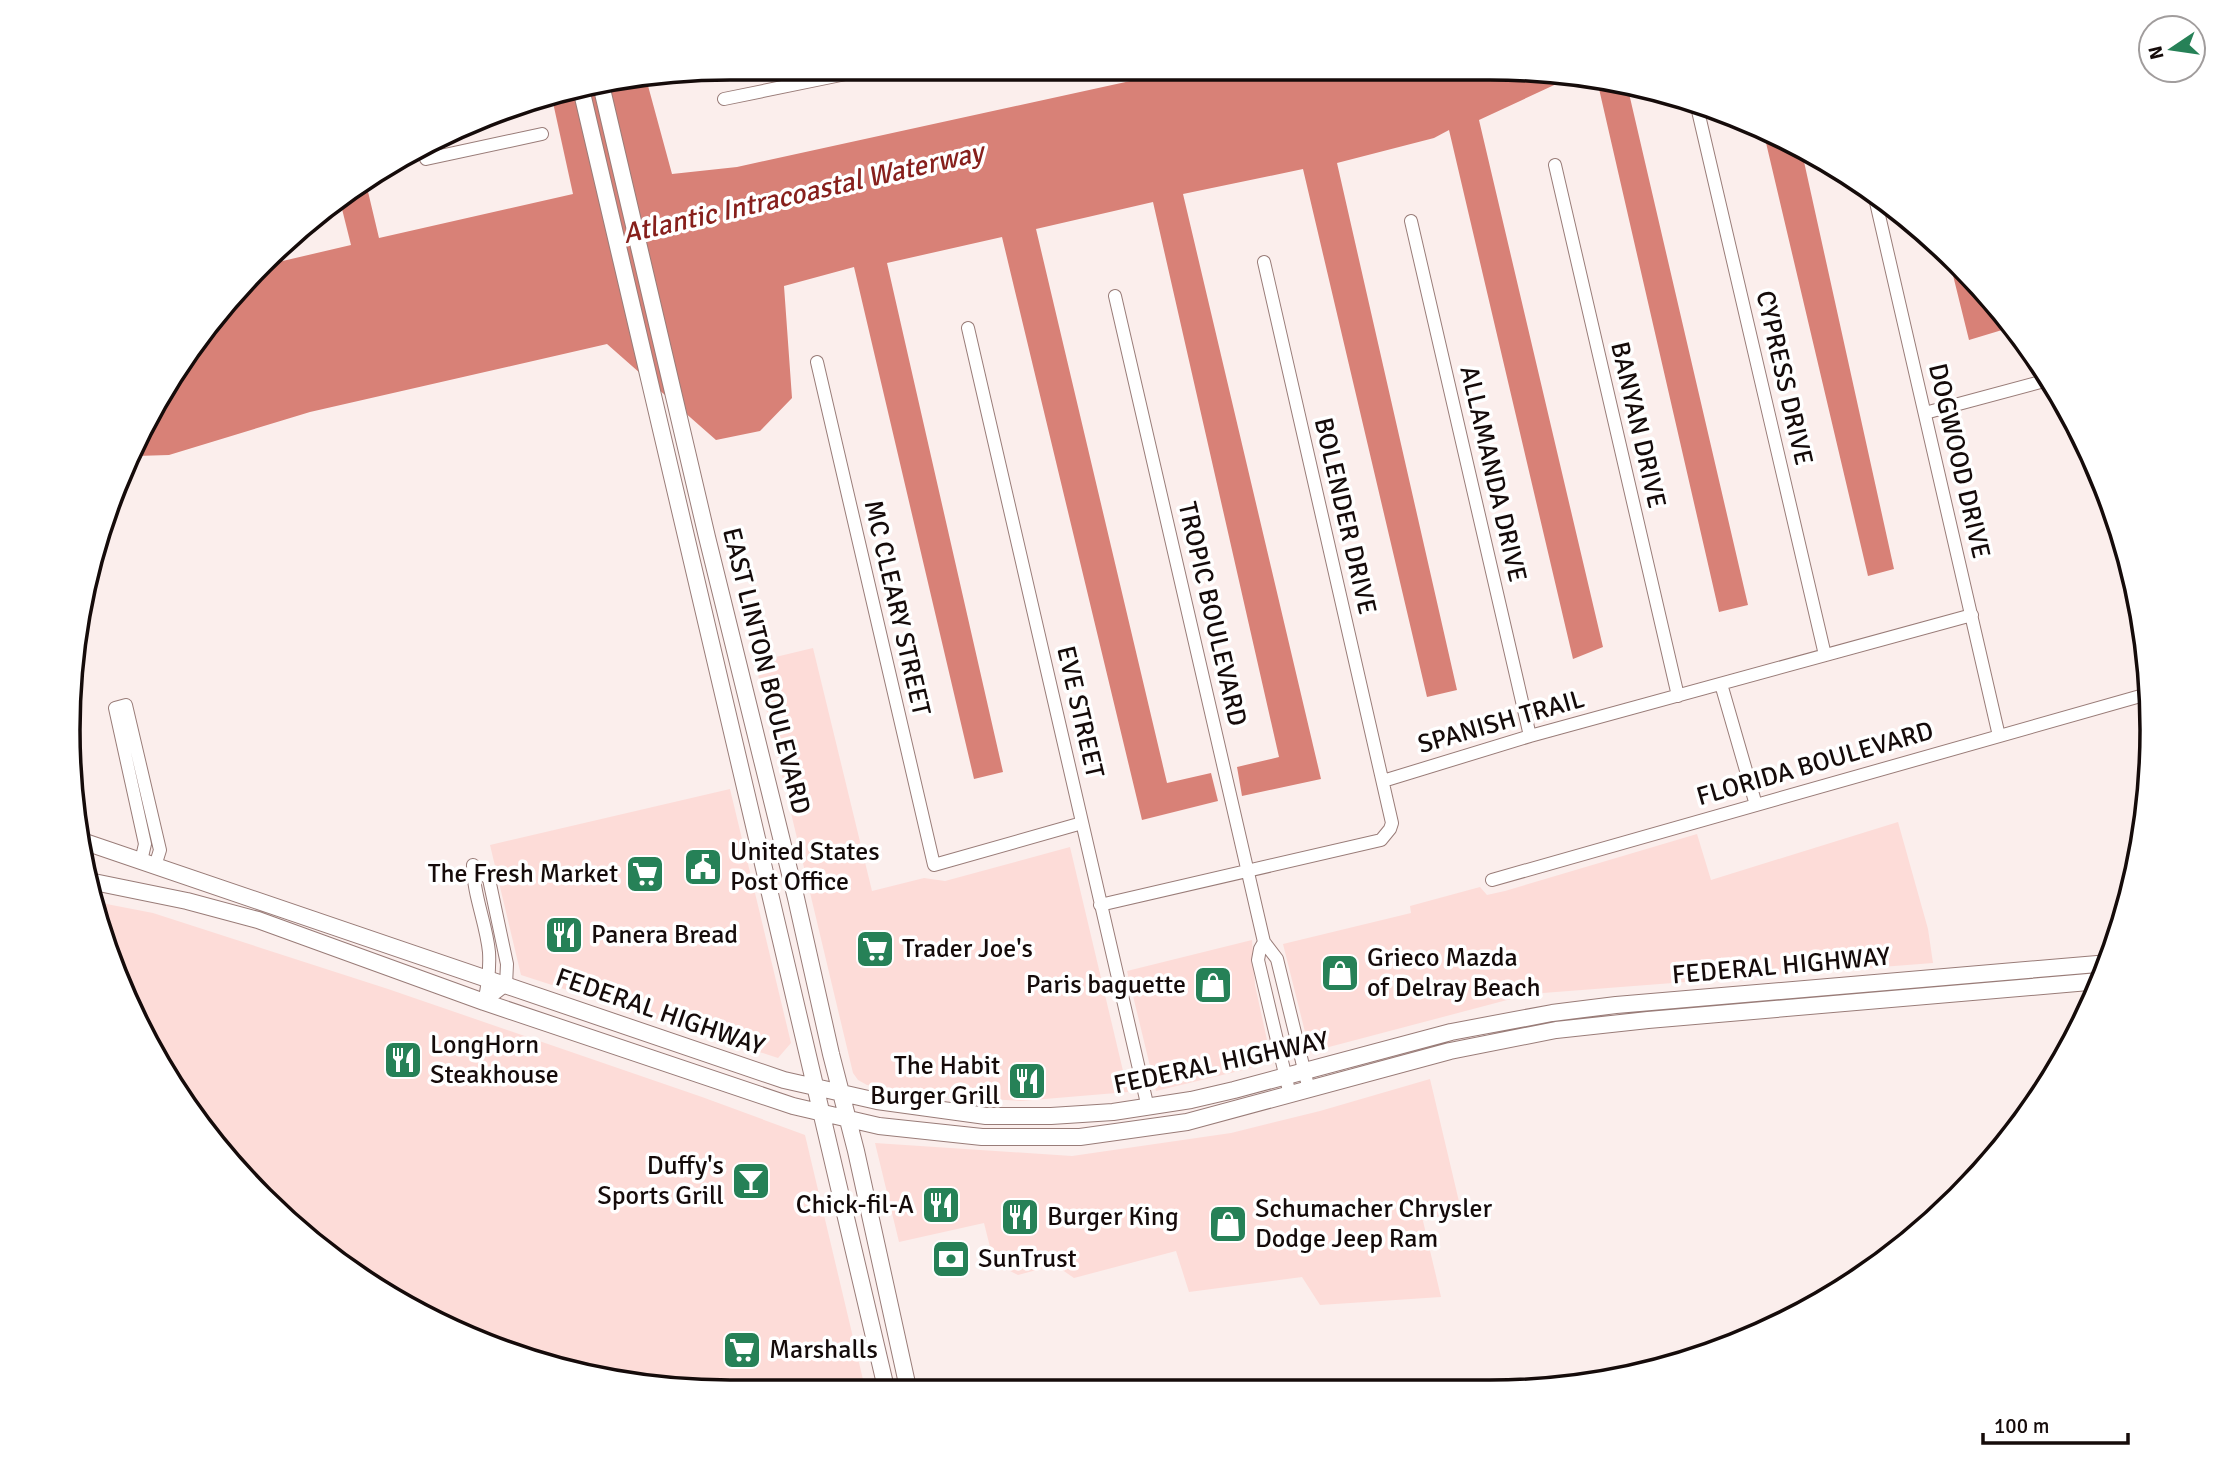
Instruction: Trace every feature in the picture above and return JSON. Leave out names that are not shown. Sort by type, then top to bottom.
[{"type":"main road","name":"EAST LINTON BOULEVARD","points":[[603,93],[869,1206],[906,1380]]},
{"type":"main road","name":"EAST LINTON BOULEVARD","points":[[583,98],[884,1380]]},
{"type":"main road","points":[[741,770],[764,764]]},
{"type":"main road","name":"FEDERAL HIGHWAY","points":[[91,844],[784,1080],[913,1107],[993,1116],[1081,1115],[1148,1108],[1207,1097],[1304,1073],[1451,1032],[1522,1018],[1616,1005],[2097,964]]},
{"type":"main road","points":[[116,886],[146,877],[148,864]]},
{"type":"main road","name":"FEDERAL HIGHWAY","points":[[99,883],[205,905],[299,934],[484,1002],[760,1097],[848,1120],[946,1135],[1080,1137],[1187,1122],[1427,1056],[1507,1039],[1626,1021],[2090,982]]},
{"type":"main road","points":[[205,905],[235,905],[246,897]]},
{"type":"main road","points":[[1507,1039],[1522,1018]]},
{"type":"main road","points":[[862,1286],[879,1301],[888,1304]]},
{"type":"street","points":[[724,99],[816,80]]},
{"type":"street","name":"CYPRESS DRIVE","points":[[1699,115],[1825,655]]},
{"type":"street","points":[[426,157],[542,134]]},
{"type":"street","name":"BANYAN DRIVE","points":[[1555,165],[1678,696]]},
{"type":"street","name":"DOGWOOD DRIVE","points":[[1878,209],[2000,736]]},
{"type":"street","name":"ALLAMANDA DRIVE","points":[[1411,221],[1530,736]]},
{"type":"street","name":"BOLENDER DRIVE","points":[[1264,262],[1383,781]]},
{"type":"street","name":"TROPIC BOULEVARD","points":[[1115,296],[1264,942],[1277,959],[1309,1090]]},
{"type":"street","name":"EVE STREET","points":[[968,328],[1148,1108]]},
{"type":"street","name":"MC CLEARY STREET","points":[[817,362],[934,865],[1082,823]]},
{"type":"street","points":[[1925,413],[2039,382]]},
{"type":"street","name":"SPANISH TRAIL","points":[[1383,781],[1530,736],[1972,615]]},
{"type":"street","points":[[1721,684],[1756,805]]},
{"type":"street","name":"FLORIDA BOULEVARD","points":[[1492,880],[2139,696]]},
{"type":"street","points":[[126,705],[160,850],[148,864],[115,708],[126,705]]},
{"type":"street","points":[[1100,905],[1381,839],[1390,829],[1392,822],[1383,781]]},
{"type":"street","points":[[473,865],[489,879],[507,964],[506,985],[484,1002],[489,979],[489,950],[473,881],[473,865]]},
{"type":"street","name":"TROPIC BOULEVARD","points":[[1264,942],[1258,960],[1290,1095]]},
{"type":"shaded area","points":[[813,648],[872,891],[924,878],[945,881],[1070,847],[1128,1092],[1021,1101],[972,1098],[867,1085],[853,1073],[755,662]]},
{"type":"shaded area","points":[[730,789],[791,1043],[778,1058],[521,975],[490,845]]},
{"type":"shaded area","points":[[1898,822],[1928,929],[1933,963],[1530,994],[1310,1052],[1283,944],[1411,913],[1410,906],[1480,887],[1487,895],[1505,891],[1697,834],[1711,880]]},
{"type":"shaded area","points":[[104,904],[153,913],[388,989],[805,1135],[863,1380],[730,1380],[646,1375],[604,1368],[522,1346],[443,1313],[369,1271],[302,1219],[271,1190],[215,1126],[168,1056],[130,979]]},
{"type":"shaded area","points":[[1252,940],[1255,985],[1272,1063],[1156,1091],[1127,971]]},
{"type":"shaded area","points":[[1430,1079],[1461,1210],[1423,1221],[1441,1297],[1320,1305],[1302,1277],[1189,1292],[1176,1251],[1074,1278],[1055,1265],[1018,1275],[994,1263],[984,1223],[899,1242],[875,1143],[1072,1156],[1231,1133]]},
{"type":"water","name":"Atlantic Intracoastal Waterway","points":[[1135,80],[1490,80],[1556,84],[1479,120],[1603,647],[1573,659],[1449,130],[1434,138],[1337,163],[1457,690],[1427,697],[1303,169],[1183,194],[1321,779],[1242,796],[1237,767],[1279,757],[1153,202],[1036,229],[1167,783],[1211,773],[1218,801],[1142,820],[1002,237],[887,263],[1003,772],[974,779],[854,267],[784,286],[792,398],[760,431],[716,440],[607,344],[310,412],[169,455],[142,456],[190,369],[242,302],[281,261],[351,245],[342,210],[368,191],[379,238],[573,194],[554,106],[648,86],[672,174],[737,167]]},
{"type":"water","points":[[1599,90],[1630,96],[1748,605],[1719,612]]},
{"type":"water","points":[[1766,142],[1804,162],[1894,569],[1868,576]]},
{"type":"water","points":[[1953,274],[2002,330],[1969,340]]},
{"type":"place","name":"United States Post Office","points":[[703,867]]},
{"type":"place","name":"The Fresh Market","points":[[645,874]]},
{"type":"place","name":"Panera Bread","points":[[564,935]]},
{"type":"place","name":"Trader Joe's","points":[[875,949]]},
{"type":"place","name":"Grieco Mazda of Delray Beach","points":[[1340,973]]},
{"type":"place","name":"Paris baguette","points":[[1213,985]]},
{"type":"place","name":"LongHorn Steakhouse","points":[[403,1060]]},
{"type":"place","name":"The Habit Burger Grill","points":[[1027,1081]]},
{"type":"place","name":"Duffy's Sports Grill","points":[[751,1181]]},
{"type":"place","name":"Chick-fil-A","points":[[941,1205]]},
{"type":"place","name":"Burger King","points":[[1020,1217]]},
{"type":"place","name":"Schumacher Chrysler Dodge Jeep Ram","points":[[1228,1224]]},
{"type":"place","name":"SunTrust","points":[[951,1259]]},
{"type":"place","name":"Marshalls","points":[[742,1350]]}]
